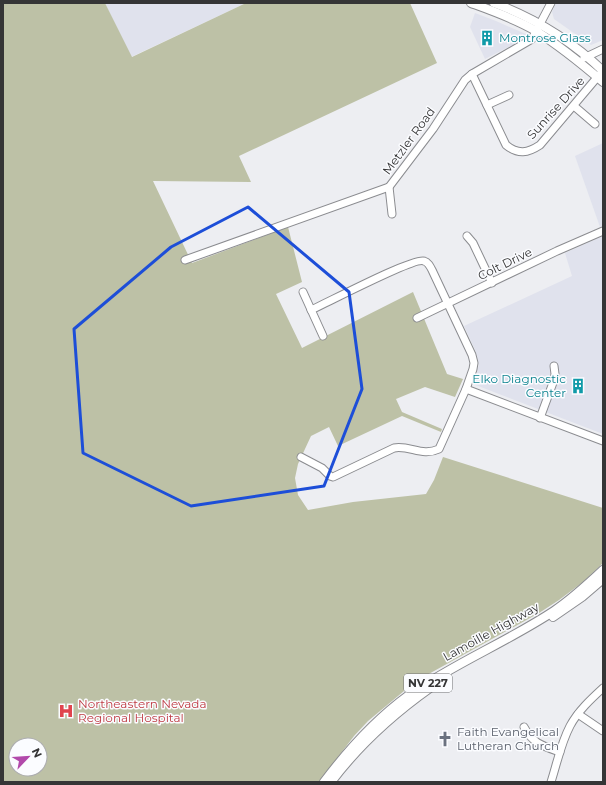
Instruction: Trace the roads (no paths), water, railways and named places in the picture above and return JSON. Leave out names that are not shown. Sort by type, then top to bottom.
[{"type":"main road","points":[[471,3],[565,40],[586,57],[602,76]]},
{"type":"main road","points":[[494,3],[537,28],[578,61],[602,76]]},
{"type":"main road","name":"Lamoille Highway","points":[[324,782],[361,737],[409,695],[554,610],[584,588],[603,570]]},
{"type":"main road","name":"Lamoille Highway","points":[[331,782],[358,749],[381,726],[407,704],[446,678],[556,616],[603,579]]},
{"type":"street","name":"Metzler Road","points":[[185,260],[389,187],[434,129],[462,85],[472,74],[529,42],[551,3]]},
{"type":"street","points":[[578,61],[603,49]]},
{"type":"street","name":"Sunrise Drive","points":[[472,74],[506,145],[517,152],[532,150],[540,145],[602,76]]},
{"type":"street","points":[[487,105],[509,95]]},
{"type":"street","points":[[574,106],[595,124]]},
{"type":"street","points":[[389,187],[392,214]]},
{"type":"street","name":"Colt Drive","points":[[417,318],[557,251],[603,231]]},
{"type":"street","points":[[467,236],[473,243],[492,282]]},
{"type":"street","points":[[301,458],[322,468],[330,476],[333,476],[393,449],[404,448],[428,452],[439,449],[466,389],[474,363],[472,355],[432,270],[428,263],[424,261],[420,260],[401,267],[311,310]]},
{"type":"street","points":[[303,292],[323,336]]},
{"type":"street","points":[[540,418],[554,380],[554,366]]},
{"type":"street","points":[[466,389],[603,442]]},
{"type":"street","points":[[551,782],[570,725],[578,714],[603,688]]},
{"type":"street","points":[[578,714],[603,731]]},
{"type":"street","points":[[524,727],[528,735],[534,741],[560,752]]},
{"type":"place","name":"Montrose Glass","points":[[487,38]]},
{"type":"place","name":"Elko Diagnostic Center","points":[[578,386]]},
{"type":"place","name":"Northeastern Nevada Regional Hospital","points":[[66,711]]},
{"type":"place","name":"Faith Evangelical Lutheran Church","points":[[445,739]]}]
